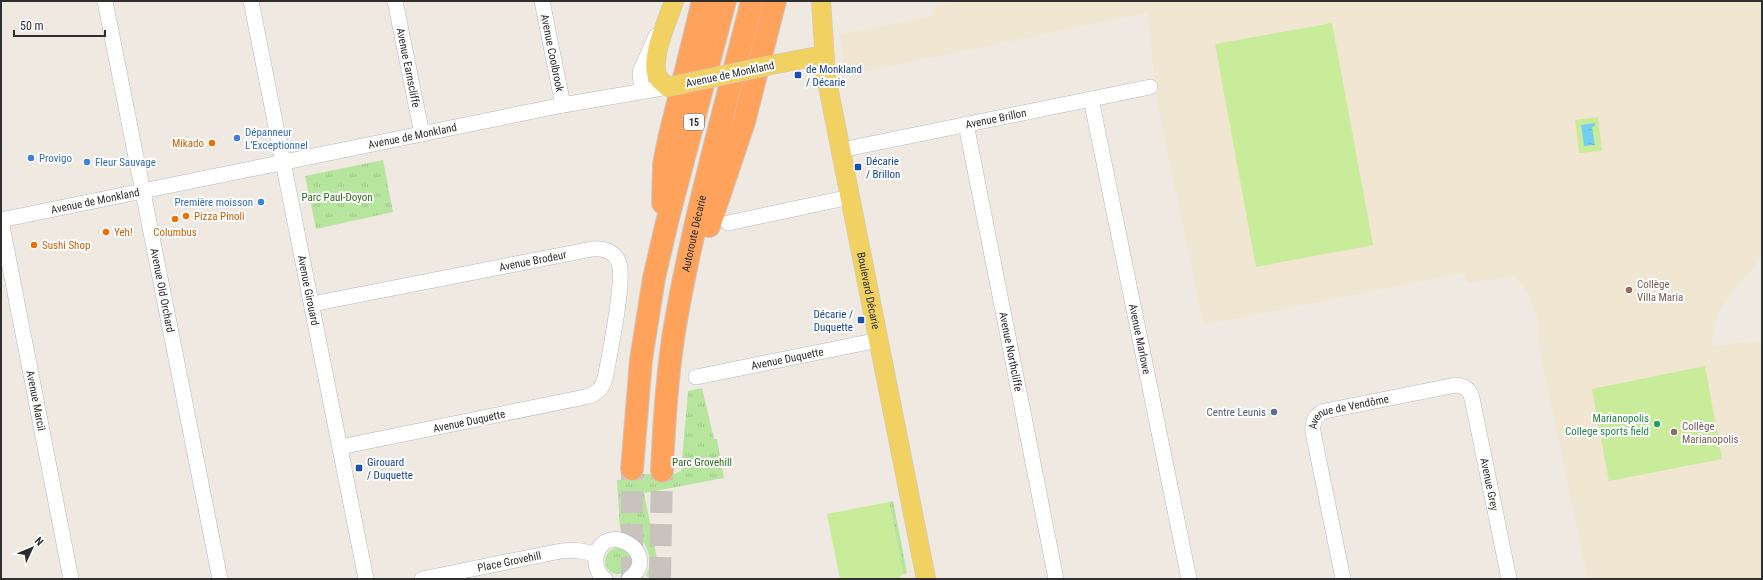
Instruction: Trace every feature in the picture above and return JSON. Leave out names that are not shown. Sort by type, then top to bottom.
[{"type":"highway","points":[[662,244],[664,164],[677,104],[703,1]]},
{"type":"highway","name":"15","points":[[632,469],[634,432],[644,340],[654,278],[725,1]]},
{"type":"highway","name":"Autoroute Décarie","points":[[662,471],[667,386],[675,326],[708,174],[752,1]]},
{"type":"highway","points":[[675,326],[744,122],[776,1]]},
{"type":"main road","points":[[668,86],[657,77],[656,64],[662,37],[674,1]]},
{"type":"main road","name":"Boulevard Décarie","points":[[821,1],[826,72],[926,579]]},
{"type":"main road","name":"Avenue de Monkland","points":[[668,86],[824,55]]},
{"type":"street","name":"Avenue Old Orchard","points":[[105,1],[220,579]]},
{"type":"street","name":"Avenue Girouard","points":[[251,1],[366,579]]},
{"type":"street","name":"Avenue Earnscliffe","points":[[395,1],[422,134]]},
{"type":"street","name":"Avenue Coolbrook","points":[[542,1],[564,105]]},
{"type":"street","points":[[642,91],[640,72],[674,1]]},
{"type":"street","name":"Avenue de Monkland","points":[[1,220],[564,105],[668,86]]},
{"type":"street","name":"Avenue Brillon","points":[[841,150],[1150,87]]},
{"type":"street","name":"Avenue Marlowe","points":[[1091,99],[1189,579]]},
{"type":"street","name":"Avenue Northcliffe","points":[[966,124],[1056,579]]},
{"type":"street","points":[[728,223],[850,197]]},
{"type":"street","name":"Avenue Marcil","points":[[1,220],[71,579]]},
{"type":"street","name":"Avenue Brodeur","points":[[312,304],[585,250],[604,249],[612,253],[619,262],[620,280],[605,379],[598,391]]},
{"type":"street","name":"Avenue Duquette","points":[[696,377],[879,340]]},
{"type":"street","name":"Avenue de Vendôme","points":[[1342,579],[1312,432],[1312,426],[1315,418],[1325,411],[1451,386],[1460,386],[1468,390]]},
{"type":"street","name":"Avenue Grey","points":[[1468,390],[1473,402],[1509,579]]},
{"type":"street","name":"Avenue Duquette","points":[[340,447],[585,397],[598,391]]},
{"type":"street","points":[[605,579],[597,568],[597,554],[602,546],[612,540],[622,540],[631,544],[637,551],[639,560],[636,572],[629,579]]},
{"type":"street","name":"Place Grovehill","points":[[422,579],[561,551],[575,550],[597,554]]},
{"type":"shaded area","name":"Collège Villa Maria","points":[[959,1],[1762,1],[1762,258],[1733,291],[1717,316],[1711,344],[1712,347],[1762,340],[1762,579],[1588,579],[1540,351],[1538,318],[1527,292],[1514,276],[1467,283],[1465,273],[1204,325],[1163,130],[1154,78],[1150,29],[1147,13],[846,75],[839,34],[933,16],[932,7]]},
{"type":"green space","points":[[1332,23],[1373,245],[1256,267],[1215,44]]},
{"type":"green space","points":[[1598,117],[1602,151],[1579,153],[1575,120]]},
{"type":"green space","name":"Parc Paul-Doyon","points":[[383,160],[393,212],[316,229],[305,176]]},
{"type":"green space","name":"Marianopolis College sports field","points":[[1705,366],[1722,459],[1609,481],[1592,389]]},
{"type":"green space","name":"Parc Grovehill","points":[[702,388],[714,439],[717,439],[724,478],[644,493],[661,579],[653,579],[646,576],[650,560],[645,546],[635,535],[620,529],[617,480],[630,479],[633,474],[674,474],[681,471],[688,391]]},
{"type":"green space","points":[[893,501],[907,573],[903,574],[889,502]]},
{"type":"green space","points":[[889,502],[903,574],[899,578],[893,579],[840,579],[827,514]]},
{"type":"green space","points":[[618,548],[627,552],[631,561],[627,570],[618,574],[609,570],[605,561],[609,552]]},
{"type":"water","points":[[1595,123],[1595,126],[1592,127],[1595,145],[1584,146],[1581,125]]},
{"type":"tunnel","points":[[632,469],[632,579]]},
{"type":"tunnel","points":[[660,579],[662,471]]},
{"type":"place","name":"de Monkland / Décarie","points":[[798,75]]},
{"type":"place","name":"Dépanneur L’Exceptionnel","points":[[237,138]]},
{"type":"place","name":"Mikado","points":[[212,143]]},
{"type":"place","name":"Provigo","points":[[31,158]]},
{"type":"place","name":"Fleur Sauvage","points":[[87,162]]},
{"type":"place","name":"Décarie / Brillon","points":[[858,167]]},
{"type":"place","name":"Première moisson","points":[[261,202]]},
{"type":"place","name":"Pizza Pinoli","points":[[186,216]]},
{"type":"place","name":"Columbus","points":[[175,219]]},
{"type":"place","name":"Yeh!","points":[[106,232]]},
{"type":"place","name":"Sushi Shop","points":[[34,245]]},
{"type":"place","name":"Collège Villa Maria","points":[[1629,290]]},
{"type":"place","name":"Décarie / Duquette","points":[[861,320]]},
{"type":"place","name":"Centre Leunis","points":[[1274,412]]},
{"type":"place","name":"Marianopolis College sports field","points":[[1657,424]]},
{"type":"place","name":"Collège Marianopolis","points":[[1674,432]]},
{"type":"place","name":"Girouard / Duquette","points":[[359,468]]}]
